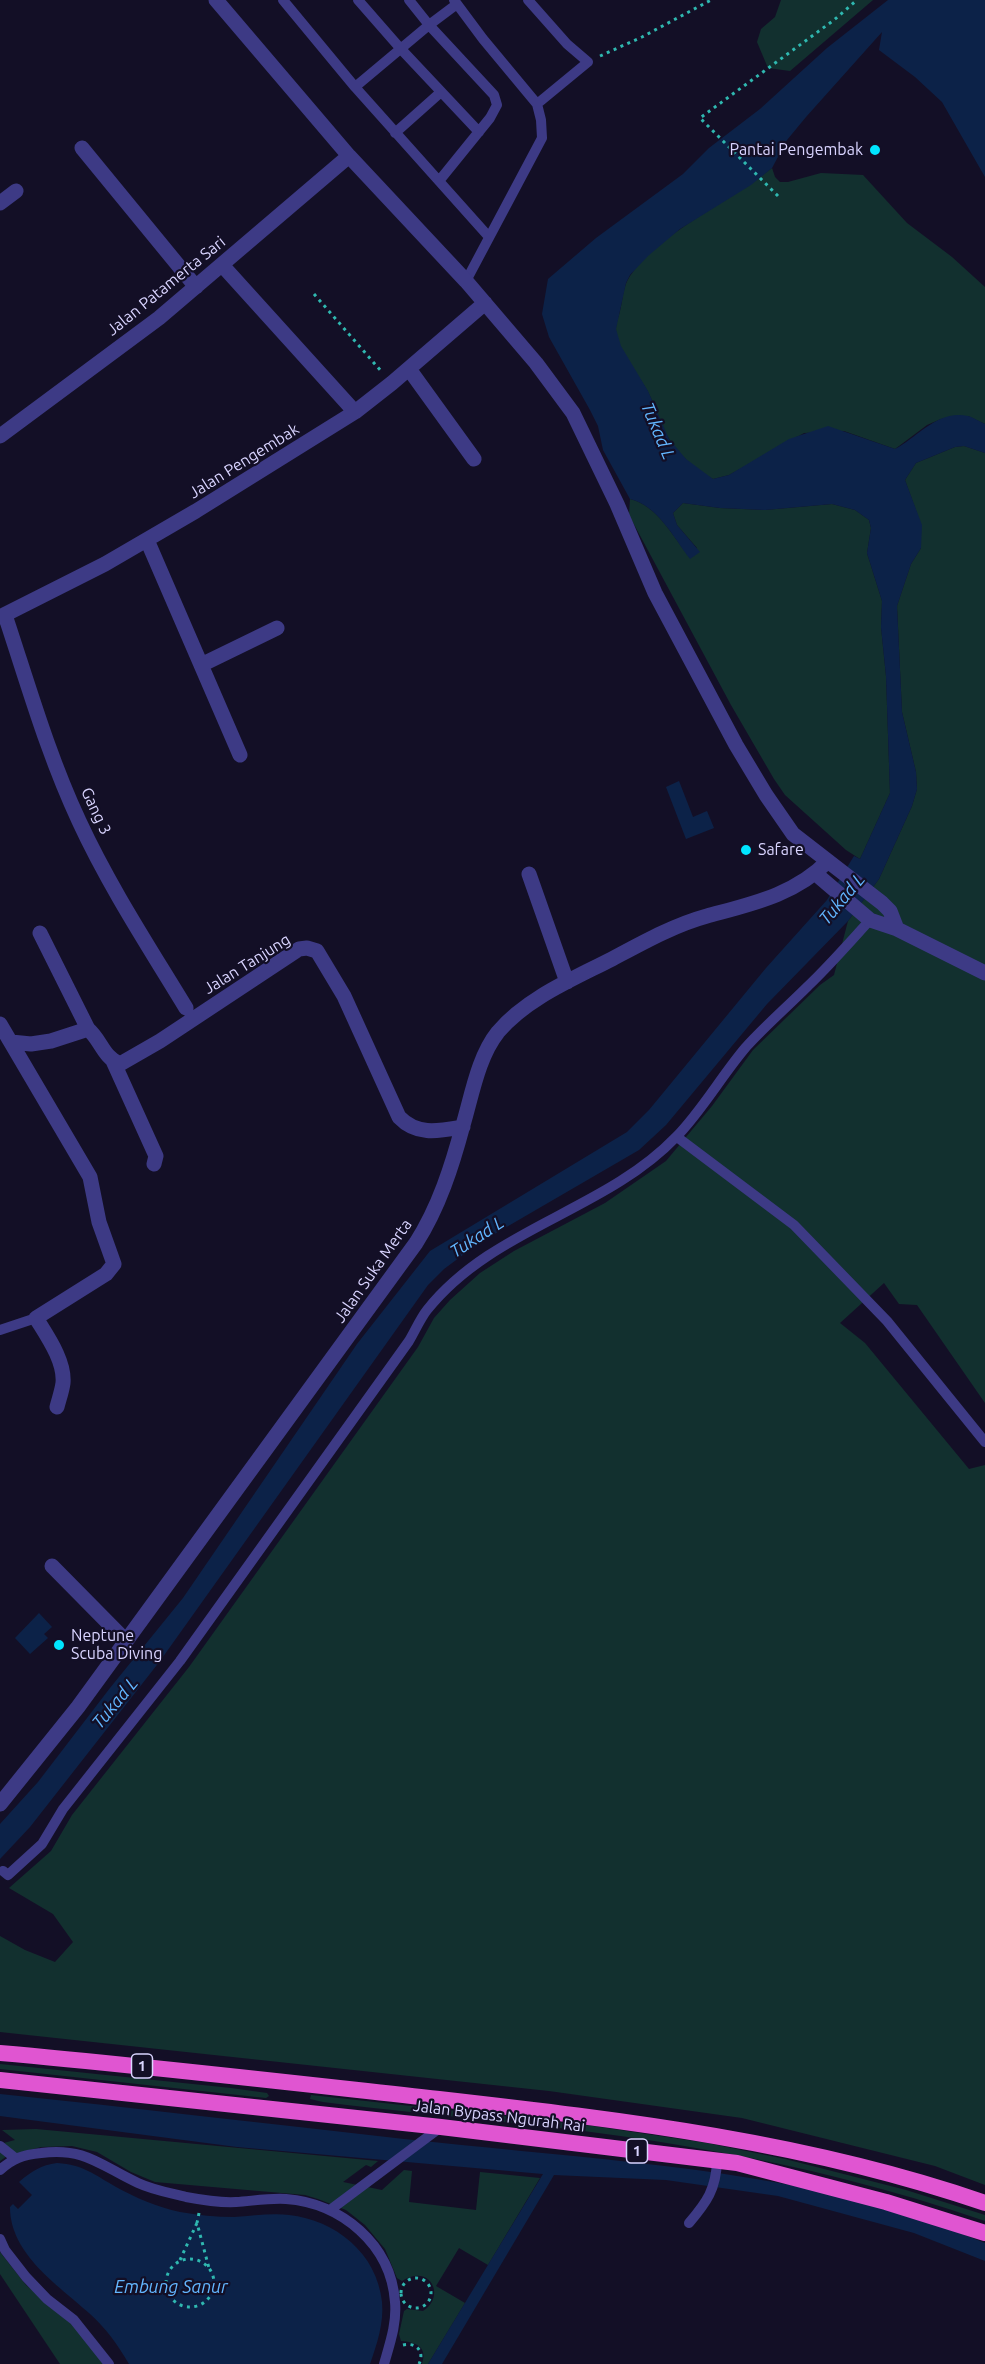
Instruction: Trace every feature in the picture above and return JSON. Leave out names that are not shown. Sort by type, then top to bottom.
[{"type":"highway","name":"Jalan Bypass Ngurah Rai","points":[[0,2053],[547,2111],[744,2140],[932,2185],[985,2203]]},
{"type":"highway","name":"Jalan Bypass Ngurah Rai","points":[[0,2079],[441,2127],[717,2166],[737,2163],[886,2202],[985,2234]]},
{"type":"highway","points":[[282,2110],[283,2082]]},
{"type":"street","points":[[216,0],[349,156],[466,281],[536,363],[573,413],[608,484],[655,593],[736,745],[766,795],[793,834],[834,864],[890,911],[897,928]]},
{"type":"street","points":[[82,148],[196,287]]},
{"type":"street","name":"Jalan Patamerta Sari","points":[[0,436],[159,318],[349,156]]},
{"type":"street","points":[[0,203],[16,191]]},
{"type":"street","points":[[222,265],[355,412]]},
{"type":"street","name":"Jalan Pengembak","points":[[3,616],[147,540],[355,412],[485,303]]},
{"type":"street","points":[[409,369],[474,459]]},
{"type":"street","points":[[147,540],[240,755]]},
{"type":"street","name":"Gang 3","points":[[3,616],[50,750],[79,821],[116,892],[186,1008]]},
{"type":"street","points":[[201,665],[277,628]]},
{"type":"street","name":"Jalan Suka Merta","points":[[0,1804],[71,1716],[416,1243],[428,1224],[439,1198],[477,1076],[490,1045],[499,1032],[525,1007],[567,982],[664,933],[706,916],[757,903],[783,893],[834,864]]},
{"type":"street","points":[[529,874],[567,982]]},
{"type":"street","points":[[816,874],[866,917],[897,928],[985,973]]},
{"type":"street","points":[[40,933],[88,1029],[113,1061],[156,1156],[154,1164]]},
{"type":"street","name":"Jalan Tanjung","points":[[113,1061],[120,1064],[129,1060],[299,949],[307,948],[317,951],[332,973],[399,1117],[406,1125],[417,1130],[438,1131],[463,1127]]},
{"type":"street","points":[[0,1024],[90,1177],[97,1214],[114,1264],[112,1269],[36,1318],[50,1340],[61,1371],[63,1382],[57,1407]]},
{"type":"street","points":[[11,1042],[31,1044],[51,1041],[88,1029]]},
{"type":"street","points":[[52,1566],[126,1641]]},
{"type":"lane","points":[[284,0],[355,87],[489,237]]},
{"type":"lane","points":[[358,0],[479,132]]},
{"type":"lane","points":[[409,0],[494,95],[497,105],[479,132],[439,181]]},
{"type":"lane","points":[[528,0],[567,44],[588,62],[537,104]]},
{"type":"lane","points":[[355,87],[456,2],[537,104],[542,138],[466,281]]},
{"type":"lane","points":[[395,133],[441,92]]},
{"type":"lane","points":[[3,1871],[9,1875],[42,1844],[63,1809],[180,1661],[409,1341],[425,1311],[442,1292],[474,1264],[509,1242],[600,1194],[642,1166],[677,1137],[746,1048],[780,1011],[826,968],[866,917]]},
{"type":"lane","points":[[677,1137],[794,1225],[887,1321],[985,1442]]},
{"type":"lane","points":[[0,1330],[36,1318]]},
{"type":"lane","points":[[330,2210],[441,2127]]},
{"type":"lane","points":[[0,2146],[15,2158]]},
{"type":"lane","points":[[0,2170],[15,2158],[66,2151],[92,2158],[140,2185],[167,2193],[202,2200],[234,2202],[285,2199],[309,2202],[346,2218],[369,2239],[386,2264],[392,2284],[395,2313],[393,2333],[384,2364]]},
{"type":"lane","points":[[689,2223],[706,2203],[713,2189],[717,2166]]},
{"type":"lane","points":[[0,2240],[26,2277],[47,2299],[74,2320],[109,2364]]},
{"type":"path","points":[[588,62],[642,37],[711,0]]},
{"type":"path","points":[[778,196],[700,118],[834,20],[857,0]]},
{"type":"path","points":[[315,294],[392,383]]},
{"type":"path","points":[[179,2262],[199,2214]]},
{"type":"path","points":[[197,2223],[214,2284],[207,2299],[193,2306],[185,2306],[172,2298],[166,2284],[170,2269],[179,2262],[189,2259],[197,2260],[209,2269]]},
{"type":"path","points":[[414,2278],[427,2282],[431,2292],[426,2304],[416,2308],[407,2304],[401,2291],[405,2282],[414,2278]]},
{"type":"path","points":[[398,2348],[406,2344],[415,2345],[420,2352],[419,2364]]},
{"type":"green space","points":[[781,0],[873,0],[790,71],[768,68],[757,42],[761,29],[775,17]]},
{"type":"green space","points":[[772,168],[775,177],[780,182],[821,173],[863,175],[907,223],[952,257],[985,287],[985,424],[968,416],[941,419],[927,425],[895,449],[844,431],[804,433],[729,475],[713,479],[692,465],[674,446],[665,432],[647,390],[619,345],[616,324],[626,284],[643,260],[659,245]]},
{"type":"green space","points":[[964,446],[985,453],[985,1403],[917,1305],[899,1304],[884,1283],[840,1323],[865,1343],[969,1469],[985,1465],[985,2185],[935,2166],[742,2118],[549,2091],[0,2032],[0,1936],[25,1950],[55,1962],[73,1942],[53,1914],[9,1888],[51,1851],[72,1815],[189,1667],[418,1347],[434,1318],[480,1273],[514,1251],[605,1203],[666,1161],[712,1106],[753,1050],[820,985],[834,975],[848,921],[879,879],[912,806],[917,789],[916,772],[902,712],[897,606],[911,564],[921,548],[917,513],[905,480],[916,463],[955,447]]},
{"type":"green space","points":[[630,499],[640,502],[657,515],[690,558],[697,548],[677,525],[673,513],[683,503],[720,508],[765,510],[832,504],[855,510],[869,520],[871,528],[867,553],[882,601],[881,627],[886,676],[890,793],[860,859],[846,850],[785,795],[774,779],[731,705],[629,515]]},
{"type":"green space","points":[[0,2064],[231,2088],[267,2093],[269,2096],[266,2098],[0,2069]]},
{"type":"green space","points":[[311,2095],[593,2126],[707,2143],[785,2159],[906,2190],[985,2215],[985,2221],[882,2189],[742,2156],[611,2135],[323,2102],[310,2099]]},
{"type":"green space","points":[[36,2129],[378,2161],[371,2167],[366,2165],[343,2182],[382,2190],[404,2170],[412,2171],[409,2202],[476,2210],[480,2172],[540,2178],[488,2265],[459,2248],[436,2286],[465,2303],[428,2364],[422,2364],[422,2349],[411,2342],[401,2341],[399,2334],[404,2311],[407,2309],[423,2311],[430,2305],[434,2298],[432,2284],[421,2276],[402,2281],[397,2278],[385,2249],[365,2225],[346,2210],[305,2195],[155,2182],[131,2172],[97,2152],[72,2146],[41,2147],[7,2156],[0,2161],[0,2144],[15,2140],[2,2130]]},
{"type":"green space","points":[[0,2252],[26,2285],[75,2327],[105,2364],[60,2364],[0,2274]]},
{"type":"water","name":"Tukad L","points":[[888,0],[985,0],[985,177],[942,102],[915,77],[879,50],[882,32],[787,140],[772,168],[751,185],[680,229],[630,275],[626,283],[616,329],[621,346],[648,391],[669,439],[686,459],[713,479],[729,475],[789,439],[828,426],[895,449],[929,425],[947,417],[968,416],[985,424],[985,453],[964,446],[955,447],[916,463],[905,480],[922,525],[921,548],[911,564],[897,606],[902,712],[916,772],[917,789],[912,806],[879,879],[848,921],[767,1004],[666,1125],[639,1150],[479,1243],[444,1269],[428,1285],[160,1661],[30,1827],[0,1859],[0,1824],[38,1782],[183,1598],[357,1344],[430,1251],[627,1132],[649,1110],[766,968],[827,900],[854,856],[860,859],[890,793],[886,676],[881,627],[882,601],[867,553],[871,528],[869,520],[855,510],[832,504],[765,510],[720,508],[683,503],[673,513],[677,525],[700,552],[690,559],[657,515],[640,502],[630,499],[603,450],[598,426],[590,410],[549,337],[542,314],[548,279],[596,238],[683,174],[709,148],[760,109],[827,48]]},
{"type":"water","points":[[679,781],[693,817],[707,811],[714,828],[686,839],[666,787]]},
{"type":"water","points":[[39,1613],[52,1627],[44,1634],[48,1638],[30,1654],[15,1638]]},
{"type":"water","points":[[0,2094],[634,2162],[748,2178],[862,2200],[909,2214],[985,2243],[985,2261],[914,2233],[778,2196],[666,2180],[554,2175],[442,2364],[428,2364],[543,2174],[237,2147],[0,2116]]},
{"type":"water","name":"Embung Sanur","points":[[57,2163],[81,2168],[131,2195],[171,2210],[220,2217],[289,2215],[306,2218],[337,2232],[363,2254],[378,2284],[382,2302],[382,2318],[370,2364],[129,2364],[101,2325],[50,2280],[27,2254],[12,2224],[10,2207],[13,2204],[18,2209],[32,2195],[19,2182],[37,2169]]},
{"type":"place","name":"Pantai Pengembak","points":[[875,150]]},
{"type":"place","name":"Safare","points":[[746,850]]},
{"type":"place","name":"Neptune Scuba Diving","points":[[59,1645]]}]
